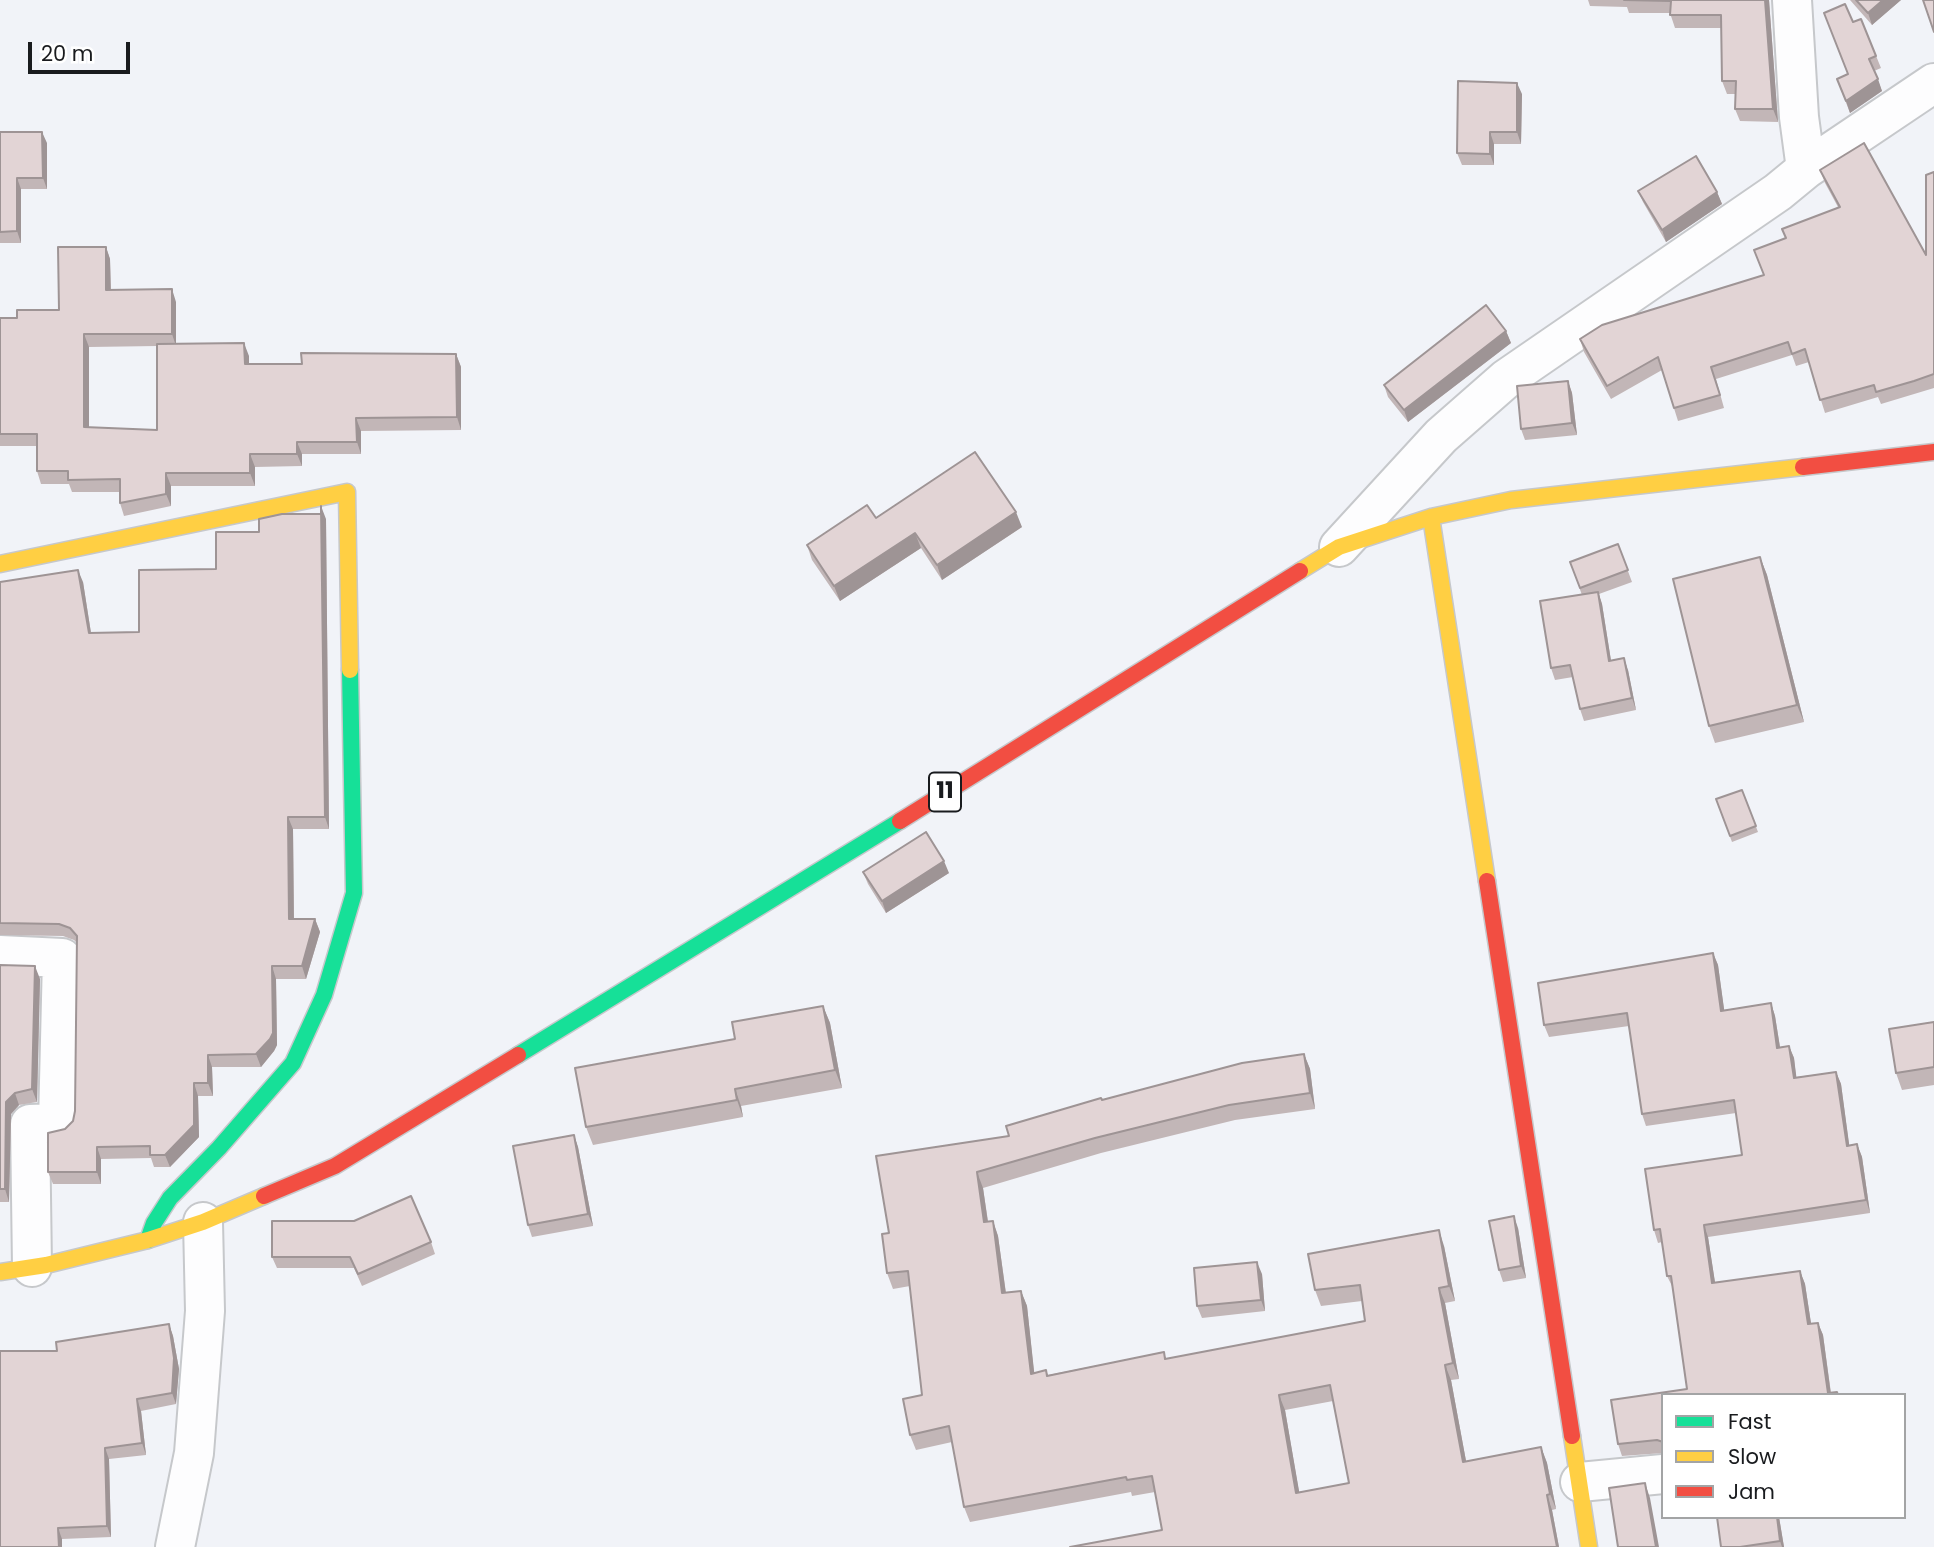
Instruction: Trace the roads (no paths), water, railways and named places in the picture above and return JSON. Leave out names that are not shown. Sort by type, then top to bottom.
[{"type":"main road","name":"11","points":[[16,1270],[148,1240],[203,1222],[335,1166],[830,864],[1339,547],[1432,517],[1511,500],[1934,452]]},
{"type":"main road","points":[[0,564],[347,492],[354,893],[324,995],[293,1063],[219,1148],[170,1198],[154,1223],[148,1240]]},
{"type":"main road","points":[[1432,517],[1590,1547]]},
{"type":"street","points":[[1793,0],[1799,117],[1806,169]]},
{"type":"street","points":[[1339,547],[1441,436],[1506,379],[1934,83]]},
{"type":"street","points":[[0,955],[62,958],[58,1122],[30,1124],[16,1270]]},
{"type":"street","points":[[175,1547],[194,1453],[205,1311],[203,1222]]},
{"type":"street","points":[[1580,1482],[1661,1474]]}]
